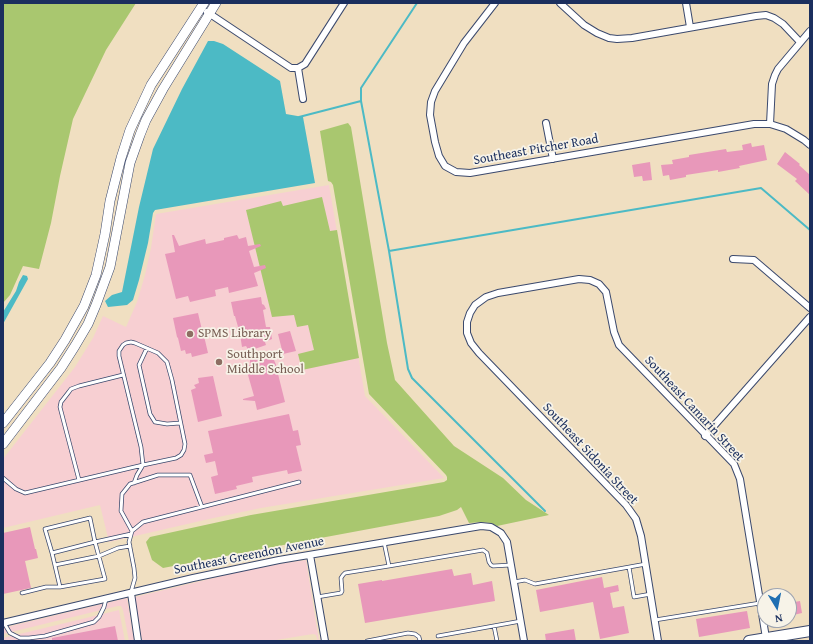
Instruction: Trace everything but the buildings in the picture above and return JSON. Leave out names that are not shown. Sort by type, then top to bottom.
[{"type":"main road","points":[[749,641],[810,631]]},
{"type":"street","points":[[3,444],[60,368],[88,324],[103,287],[113,255],[130,163],[140,135],[146,120],[163,89],[216,3]]},
{"type":"street","points":[[3,423],[50,363],[84,306],[96,275],[105,234],[110,201],[130,130],[151,85],[202,5],[209,13],[291,68],[298,68],[305,64],[344,3]]},
{"type":"street","name":"Southeast Pitcher Road","points":[[495,3],[464,43],[435,91],[431,102],[430,115],[438,156],[446,166],[456,172],[470,173],[754,124],[770,124],[786,129],[810,145]]},
{"type":"street","points":[[560,3],[584,25],[609,38],[632,38],[766,15],[783,24],[800,42]]},
{"type":"street","points":[[686,3],[690,27]]},
{"type":"street","points":[[770,124],[772,84],[775,75],[778,69],[810,31]]},
{"type":"street","points":[[298,68],[303,99]]},
{"type":"street","points":[[546,123],[553,159]]},
{"type":"street","points":[[130,130],[140,135]]},
{"type":"street","points":[[101,253],[113,255]]},
{"type":"street","points":[[733,259],[754,260],[810,308]]},
{"type":"street","name":"Southeast Camarin Street","points":[[475,305],[486,297],[498,292],[578,279],[590,280],[599,284],[606,292],[614,332],[619,345],[705,436],[734,464],[740,479],[758,588]]},
{"type":"street","name":"Southeast Sidonia Street","points":[[475,305],[467,322],[471,343],[626,506],[636,519],[641,536],[658,641]]},
{"type":"street","points":[[705,436],[810,317]]},
{"type":"street","points":[[50,363],[60,368]]},
{"type":"street","name":"Southeast Greendon Avenue","points":[[4,623],[279,560],[481,526],[491,527],[501,533],[507,542],[511,565]]},
{"type":"street","points":[[310,555],[325,641]]},
{"type":"street","points":[[511,565],[524,641]]},
{"type":"street","points":[[131,593],[138,641]]},
{"type":"street","name":"Southeast Camarin Street","points":[[764,628],[766,638]]},
{"type":"lane","points":[[3,478],[16,489],[25,493],[143,465],[176,458],[181,455],[185,444],[167,362],[158,353],[131,342],[123,345],[119,351],[119,356],[142,447],[143,465],[134,483]]},
{"type":"lane","points":[[147,348],[139,365],[150,414],[155,422],[167,424],[180,423]]},
{"type":"lane","points":[[79,480],[61,411],[61,402],[71,389],[123,375]]},
{"type":"lane","points":[[131,593],[135,578],[129,542],[132,532],[121,511],[122,494],[130,484],[158,476],[190,475],[202,507]]},
{"type":"lane","points":[[52,553],[132,532],[143,522],[299,482]]},
{"type":"lane","points":[[22,593],[46,587],[60,587],[105,579],[90,518],[45,529],[60,587]]},
{"type":"lane","points":[[384,542],[389,566]]},
{"type":"lane","points":[[55,565],[99,556],[118,548],[130,546]]},
{"type":"lane","points":[[317,597],[342,593],[341,578],[345,573],[483,550],[487,553],[491,565],[511,565]]},
{"type":"lane","points":[[514,582],[525,580],[535,584],[646,564]]},
{"type":"lane","points":[[629,567],[634,597],[650,594]]},
{"type":"lane","points":[[4,623],[10,633],[20,638],[45,636],[94,622],[99,617],[106,599]]},
{"type":"lane","points":[[655,620],[757,603]]},
{"type":"lane","points":[[438,636],[521,621]]},
{"type":"lane","points":[[494,626],[497,641]]},
{"type":"lane","points":[[367,641],[408,633],[415,634],[419,637],[420,641]]},
{"type":"shaded area","name":"Southport Middle School","points":[[329,185],[365,396],[444,478],[261,508],[109,542],[100,505],[3,528],[3,459],[75,367],[93,338],[103,316],[126,327],[137,302],[145,275],[156,214]]},
{"type":"shaded area","points":[[306,560],[319,641],[316,635],[313,634],[270,641],[142,641],[135,597],[243,571]]},
{"type":"shaded area","points":[[127,598],[134,641],[129,641],[121,606],[3,634],[3,628]]},
{"type":"shaded area","points":[[119,610],[125,641],[3,641],[3,638]]},
{"type":"green space","points":[[3,3],[136,3],[106,50],[73,119],[51,223],[39,269],[23,266],[10,295],[3,303]]},
{"type":"green space","points":[[348,123],[351,127],[387,343],[395,380],[454,446],[503,478],[526,500],[549,515],[497,526],[491,523],[469,523],[461,507],[457,510],[439,516],[163,568],[152,560],[146,542],[150,537],[251,515],[444,482],[447,480],[446,475],[369,394],[333,185],[328,181],[320,131]]},
{"type":"green space","points":[[322,197],[330,231],[337,230],[359,358],[302,370],[298,354],[314,350],[308,325],[297,327],[294,315],[272,317],[246,210],[281,201],[283,206]]},
{"type":"water","points":[[208,41],[223,44],[280,81],[286,114],[303,117],[315,183],[155,210],[153,213],[148,243],[133,300],[127,305],[108,307],[105,301],[112,295],[122,292],[139,207],[153,149],[182,89]]},
{"type":"water","points":[[23,275],[27,276],[28,279],[3,324],[3,312],[16,291]]},
{"type":"waterway","points":[[417,3],[361,88],[361,101],[389,251],[408,369],[412,378],[545,511]]},
{"type":"waterway","points":[[299,117],[361,101]]},
{"type":"waterway","points":[[389,251],[761,188],[810,230]]},
{"type":"place","name":"SPMS Library","points":[[190,334]]},
{"type":"place","name":"Southport Middle School","points":[[219,362]]}]
